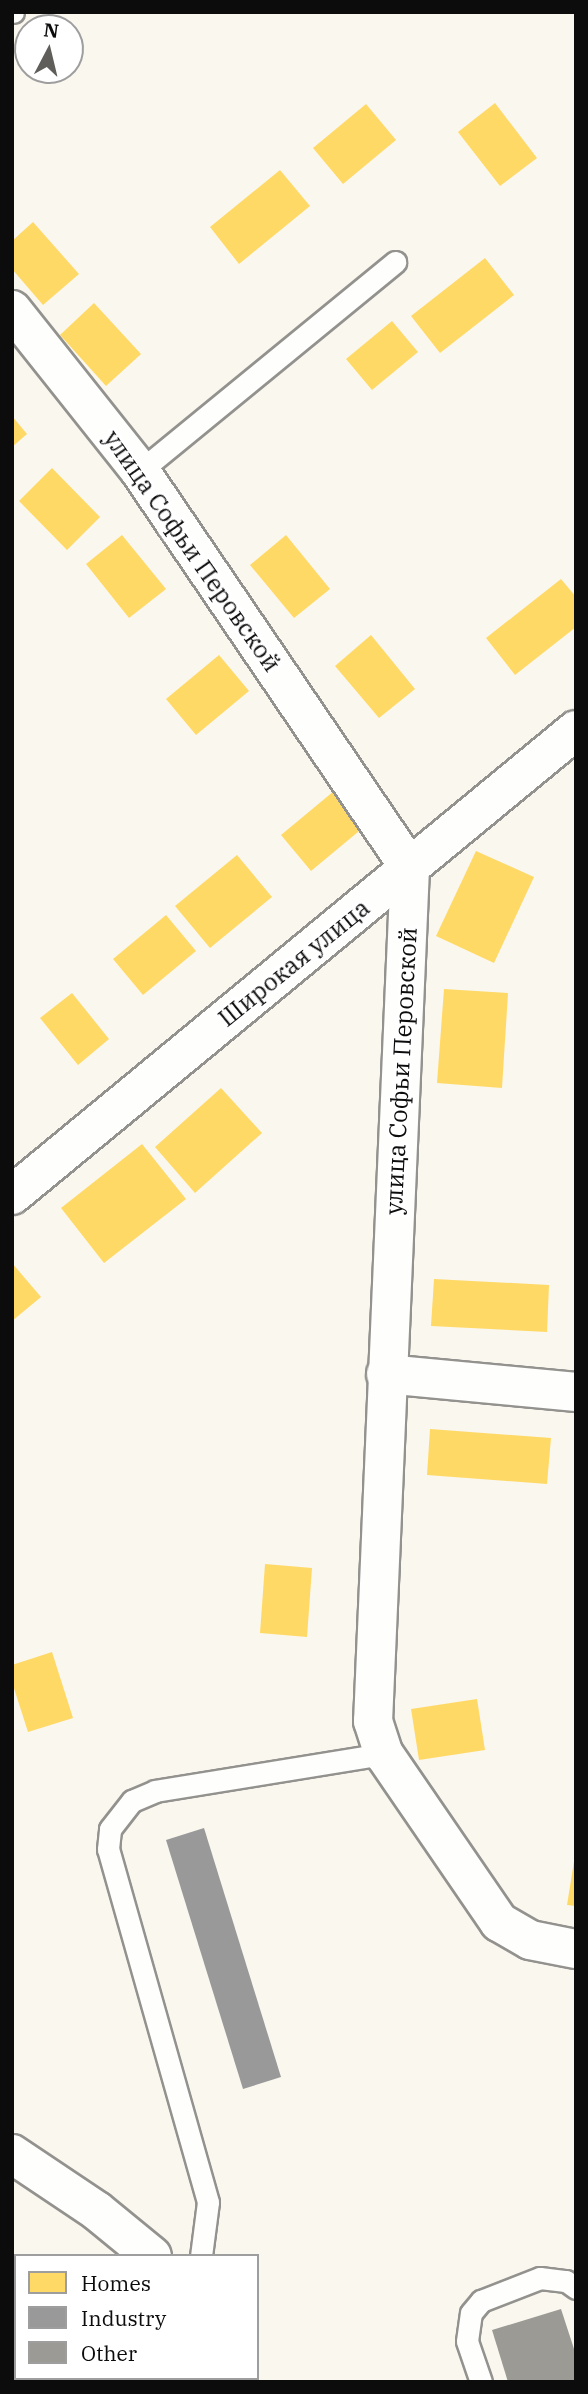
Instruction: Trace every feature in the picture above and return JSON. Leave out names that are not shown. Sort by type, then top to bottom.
[{"type":"street","name":"улица Софьи Перовской","points":[[12,310],[140,471],[410,868],[373,1721],[384,1754],[499,1922],[530,1940],[576,1949]]},
{"type":"street","name":"Широкая улица","points":[[12,1195],[576,730]]},
{"type":"street","points":[[386,1374],[576,1392]]},
{"type":"street","points":[[12,2154],[97,2211],[150,2254]]},
{"type":"lane","points":[[140,471],[395,262]]},
{"type":"lane","points":[[201,2254],[208,2202],[107,1849],[110,1829],[132,1801],[155,1791],[384,1754]]},
{"type":"lane","points":[[481,2382],[467,2340],[471,2313],[481,2301],[540,2278],[566,2281],[576,2288]]},
{"type":"building: Homes","points":[[495,103],[537,158],[500,186],[458,132]]},
{"type":"building: Homes","points":[[366,104],[396,140],[343,184],[313,148]]},
{"type":"building: Homes","points":[[280,170],[310,206],[239,264],[210,227]]},
{"type":"building: Homes","points":[[33,222],[79,274],[43,305],[12,269],[12,241]]},
{"type":"building: Homes","points":[[485,258],[514,295],[440,353],[411,316]]},
{"type":"building: Homes","points":[[94,303],[141,354],[106,386],[60,335]]},
{"type":"building: Homes","points":[[392,321],[418,352],[372,390],[346,359]]},
{"type":"building: Homes","points":[[12,416],[27,434],[12,447]]},
{"type":"building: Homes","points":[[52,468],[100,517],[67,550],[19,501]]},
{"type":"building: Homes","points":[[122,535],[166,589],[129,618],[86,564]]},
{"type":"building: Homes","points":[[286,535],[330,589],[294,618],[250,565]]},
{"type":"building: Homes","points":[[561,579],[576,597],[576,627],[515,675],[486,638]]},
{"type":"building: Homes","points":[[371,635],[415,689],[379,718],[335,666]]},
{"type":"building: Homes","points":[[219,655],[249,691],[196,735],[166,699]]},
{"type":"building: Homes","points":[[334,791],[364,827],[311,871],[281,835]]},
{"type":"building: Homes","points":[[476,851],[534,877],[494,963],[436,936]]},
{"type":"building: Homes","points":[[237,855],[272,897],[210,948],[175,906]]},
{"type":"building: Homes","points":[[166,915],[196,951],[143,995],[113,959]]},
{"type":"building: Homes","points":[[444,989],[508,993],[502,1088],[437,1083]]},
{"type":"building: Homes","points":[[72,993],[109,1039],[78,1065],[40,1018]]},
{"type":"building: Homes","points":[[221,1088],[262,1133],[195,1193],[155,1147]]},
{"type":"building: Homes","points":[[142,1144],[186,1199],[104,1263],[61,1208]]},
{"type":"building: Homes","points":[[12,1263],[41,1297],[12,1321]]},
{"type":"building: Homes","points":[[434,1279],[549,1285],[547,1332],[431,1326]]},
{"type":"building: Homes","points":[[430,1429],[551,1438],[547,1484],[427,1475]]},
{"type":"building: Homes","points":[[265,1564],[312,1568],[307,1637],[260,1633]]},
{"type":"building: Homes","points":[[52,1652],[73,1718],[28,1732],[12,1682],[12,1665]]},
{"type":"building: Homes","points":[[477,1699],[485,1750],[419,1760],[411,1709]]},
{"type":"building: Homes","points":[[576,1849],[576,1906],[567,1905]]},
{"type":"building: Industry","points":[[204,1828],[281,2077],[243,2089],[166,1840]]},
{"type":"building: Other","points":[[561,2309],[576,2355],[576,2382],[508,2382],[492,2330]]}]
